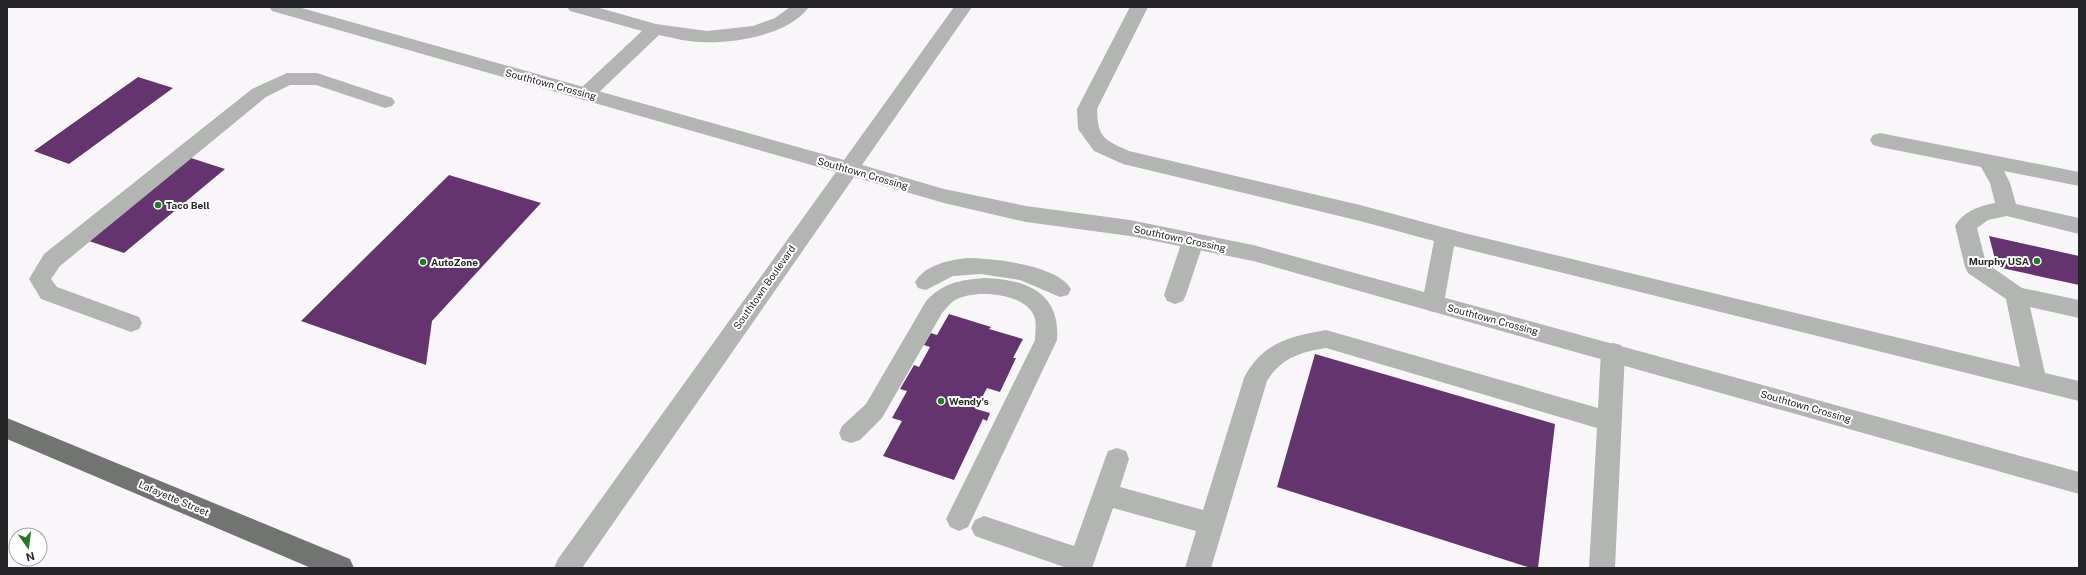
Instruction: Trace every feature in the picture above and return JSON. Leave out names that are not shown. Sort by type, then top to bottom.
[{"type":"highway","name":"Lafayette Street","points":[[7,428],[341,568]]},
{"type":"street","name":"Southtown Crossing","points":[[278,7],[944,196],[1026,214],[1130,228],[1253,253],[2079,483]]},
{"type":"street","points":[[576,7],[655,29],[706,37],[742,35],[772,25],[800,7]]},
{"type":"street","name":"Southtown Boulevard","points":[[567,568],[963,7]]},
{"type":"street","points":[[1139,7],[1087,109],[1088,129],[1101,146],[1123,157],[1360,213],[1445,236],[2079,391]]},
{"type":"street","points":[[587,94],[655,29]]},
{"type":"street","points":[[131,323],[50,293],[40,279],[52,260],[259,93],[287,79],[317,79],[385,102]]},
{"type":"street","points":[[1880,140],[2079,179]]},
{"type":"street","points":[[1988,161],[2000,183],[2007,210]]},
{"type":"street","points":[[2079,226],[2007,210],[1982,213],[1966,226],[1976,267],[2016,295],[2079,309]]},
{"type":"street","points":[[1433,303],[1445,236]]},
{"type":"street","points":[[1175,295],[1193,241]]},
{"type":"street","points":[[926,282],[952,268],[997,268],[1024,272],[1045,280],[1060,289]]},
{"type":"street","points":[[851,433],[874,411],[934,307],[946,294],[964,288],[985,286],[1003,287],[1033,298],[1042,308],[1046,319],[1046,340],[959,519]]},
{"type":"street","points":[[2016,295],[2035,380]]},
{"type":"street","points":[[1198,568],[1256,378],[1269,360],[1304,343],[1326,339],[1610,422]]},
{"type":"street","points":[[1602,568],[1613,352]]},
{"type":"street","points":[[984,528],[1082,561],[1117,459]]},
{"type":"street","points":[[1105,494],[1211,524]]},
{"type":"building","points":[[138,77],[173,88],[69,164],[34,151]]},
{"type":"building","name":"Taco Bell","points":[[191,158],[225,169],[124,253],[89,241]]},
{"type":"building","name":"AutoZone","points":[[449,175],[541,203],[432,321],[426,365],[301,321]]},
{"type":"building","name":"Murphy USA","points":[[1989,236],[2079,256],[2079,285],[1997,267]]},
{"type":"building","name":"Wendy's","points":[[949,314],[991,327],[989,329],[1023,339],[1013,358],[1016,358],[1000,392],[987,388],[976,409],[990,413],[987,421],[983,419],[954,480],[883,456],[902,421],[892,418],[907,391],[900,389],[914,365],[919,367],[930,347],[924,345],[931,333],[937,335]]},
{"type":"building","points":[[1315,354],[1555,424],[1538,568],[1531,568],[1277,487]]},
{"type":"place","name":"Taco Bell","points":[[158,205]]},
{"type":"place","name":"Murphy USA","points":[[2037,261]]},
{"type":"place","name":"AutoZone","points":[[423,262]]},
{"type":"place","name":"Wendy's","points":[[941,401]]}]
